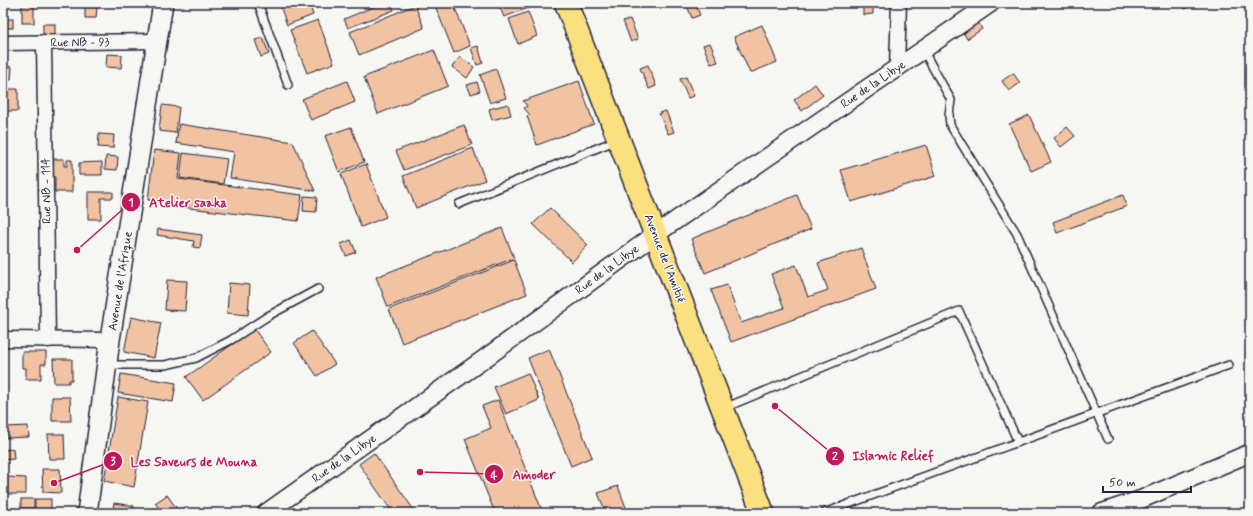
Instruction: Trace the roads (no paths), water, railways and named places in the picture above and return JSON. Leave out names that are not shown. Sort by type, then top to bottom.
[{"type":"main road","name":"Avenue de l'Afrique","points":[[87,513],[110,340],[163,3]]},
{"type":"main road","name":"Avenue de l'Amitié","points":[[566,3],[656,234],[761,512]]},
{"type":"street","points":[[897,67],[899,3]]},
{"type":"street","name":"Rue de la Libye","points":[[266,513],[484,359],[656,234],[991,3]]},
{"type":"street","name":"Rue NB - 93","points":[[3,44],[156,41]]},
{"type":"street","name":"Rue NB - 114","points":[[44,42],[48,340]]},
{"type":"street","points":[[3,339],[110,340]]},
{"type":"street","points":[[1101,513],[1142,499],[1250,453]]},
{"type":"lane","points":[[258,3],[288,85]]},
{"type":"lane","points":[[923,50],[951,100],[949,114],[950,125],[1017,234],[1098,412],[1108,439]]},
{"type":"lane","points":[[459,204],[619,139]]},
{"type":"lane","points":[[107,365],[165,365],[196,358],[231,340],[268,316],[318,289]]},
{"type":"lane","points":[[723,409],[959,311],[1018,442]]},
{"type":"lane","points":[[824,513],[1230,365]]},
{"type":"place","name":"Atelier saaka","points":[[77,250]]},
{"type":"place","name":"Islamic Relief","points":[[775,406]]},
{"type":"place","name":"Amoder","points":[[420,472]]},
{"type":"place","name":"Les Saveurs de Mouna","points":[[54,483]]}]
